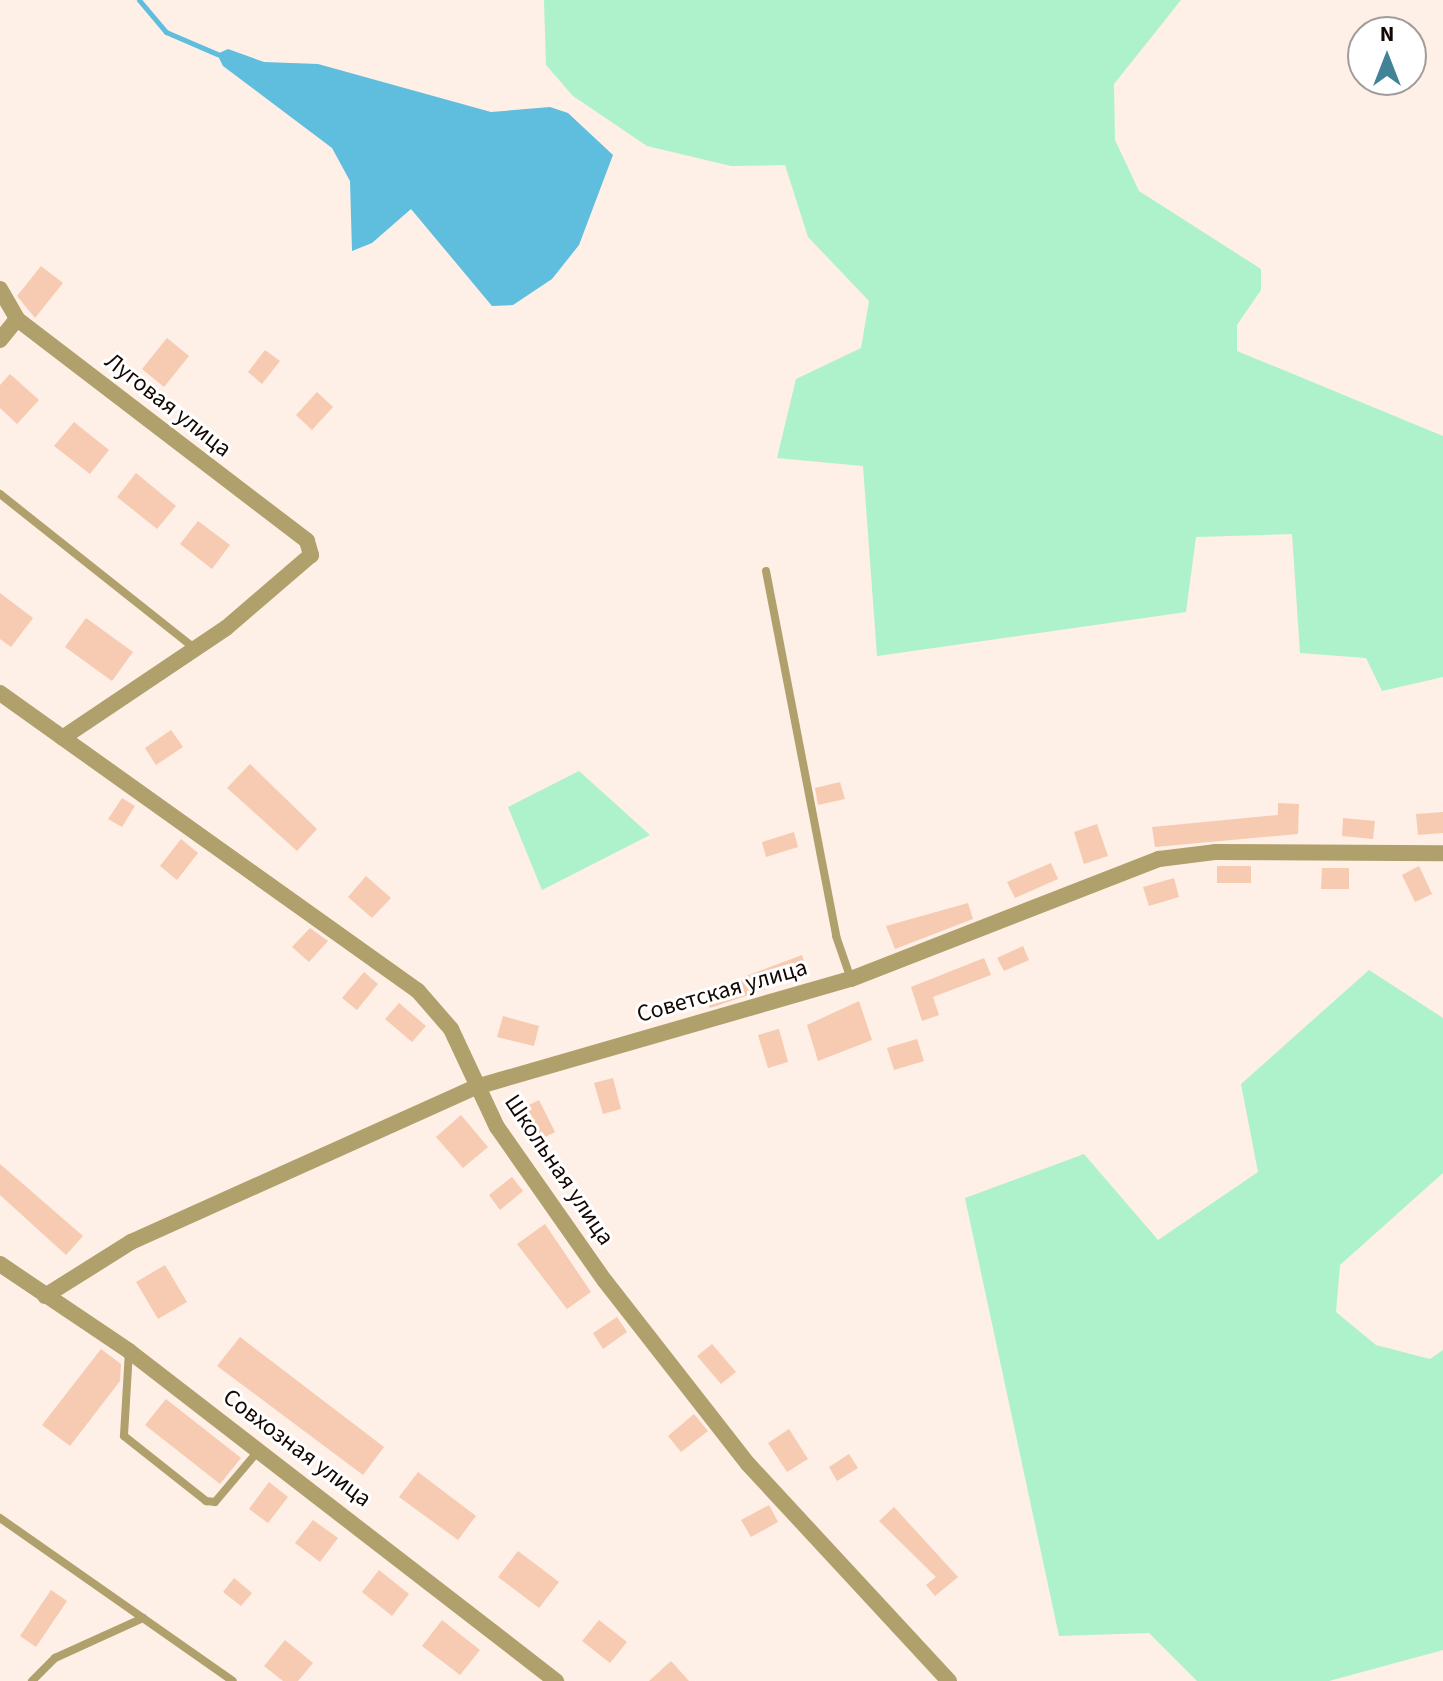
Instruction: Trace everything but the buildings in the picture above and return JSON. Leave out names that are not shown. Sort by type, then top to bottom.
[{"type":"street","name":"Луговая улица","points":[[0,289],[17,319],[307,541],[311,555],[195,649]]},
{"type":"street","points":[[0,340],[17,319]]},
{"type":"street","points":[[62,738],[195,649]]},
{"type":"street","name":"Школьная улица","points":[[0,693],[418,991],[451,1029],[476,1087],[605,1281],[748,1464],[949,1681]]},
{"type":"street","name":"Советская улица","points":[[45,1296],[131,1242],[476,1087],[851,979],[1159,859],[1215,852],[1443,853]]},
{"type":"street","name":"Совхозная улица","points":[[0,1264],[129,1351],[556,1681]]},
{"type":"lane","points":[[0,494],[195,649]]},
{"type":"lane","points":[[766,571],[836,936],[851,979]]},
{"type":"lane","points":[[129,1351],[124,1436],[206,1501],[215,1502],[259,1449]]},
{"type":"lane","points":[[0,1518],[233,1681]]},
{"type":"lane","points":[[32,1681],[55,1658],[143,1618]]},
{"type":"green space","points":[[544,0],[1181,0],[1114,84],[1115,140],[1139,191],[1261,269],[1261,290],[1237,325],[1237,351],[1443,436],[1443,677],[1382,691],[1366,658],[1300,653],[1292,534],[1196,537],[1186,612],[877,656],[863,466],[777,458],[796,379],[861,348],[869,301],[808,237],[785,165],[731,166],[647,146],[573,96],[546,65]]},
{"type":"green space","points":[[579,771],[650,835],[542,890],[508,807]]},
{"type":"green space","points":[[1369,970],[1443,1018],[1443,1173],[1340,1265],[1336,1312],[1376,1345],[1430,1359],[1443,1350],[1443,1650],[1329,1681],[1197,1681],[1149,1633],[1059,1636],[965,1198],[1084,1154],[1158,1240],[1258,1172],[1241,1084]]},
{"type":"water","points":[[228,49],[264,62],[318,64],[491,112],[550,107],[568,113],[613,155],[579,245],[552,279],[513,305],[492,306],[411,209],[372,243],[352,251],[350,181],[332,148],[223,66],[217,54]]},
{"type":"waterway","points":[[139,0],[166,32],[217,54]]}]
